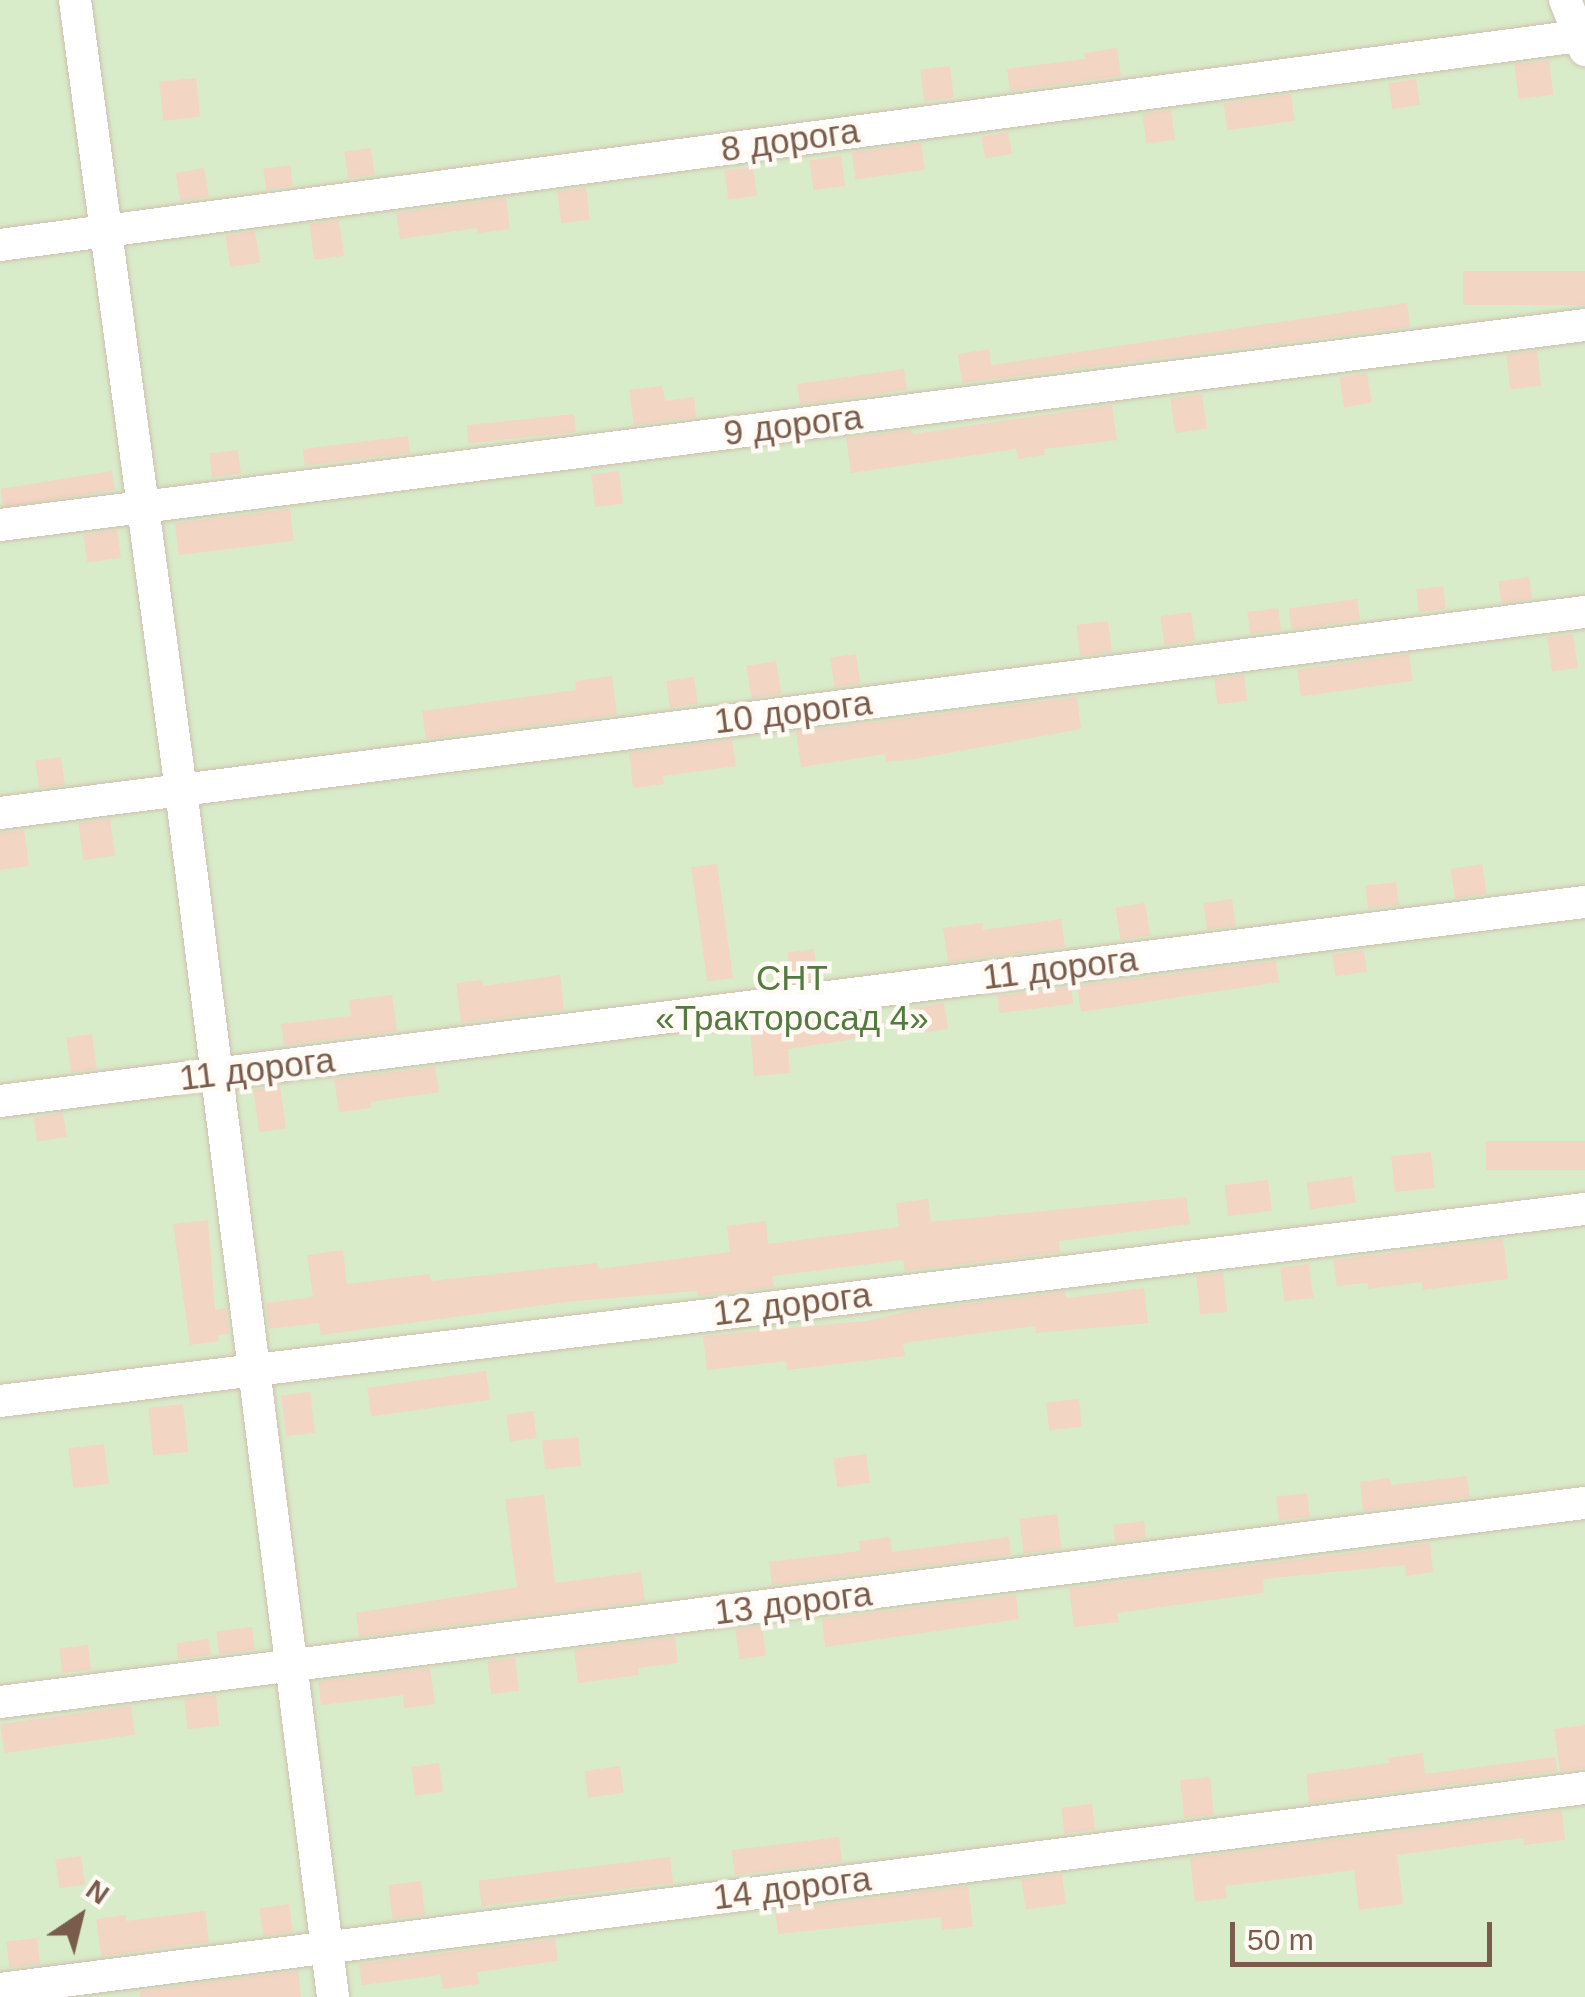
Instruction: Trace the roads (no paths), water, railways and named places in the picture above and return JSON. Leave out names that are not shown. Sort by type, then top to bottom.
[{"type":"street","points":[[76,0],[140,508],[181,790],[288,1667],[333,1997]]},
{"type":"street","points":[[1565,0],[1582,43]]},
{"type":"street","name":"8 дорога","points":[[0,245],[1582,43]]},
{"type":"street","name":"9 дорога","points":[[0,526],[1585,325]]},
{"type":"street","name":"10 дорога","points":[[0,813],[1585,612]]},
{"type":"street","name":"11 дорога","points":[[0,1102],[1585,902]]},
{"type":"street","name":"12 дорога","points":[[0,1401],[1585,1209]]},
{"type":"street","name":"13 дорога","points":[[0,1702],[1585,1503]]},
{"type":"street","name":"14 дорога","points":[[0,1989],[1585,1788]]},
{"type":"park label","name":"СНТ «Тракторосад 4»","points":[[792,998]]}]
